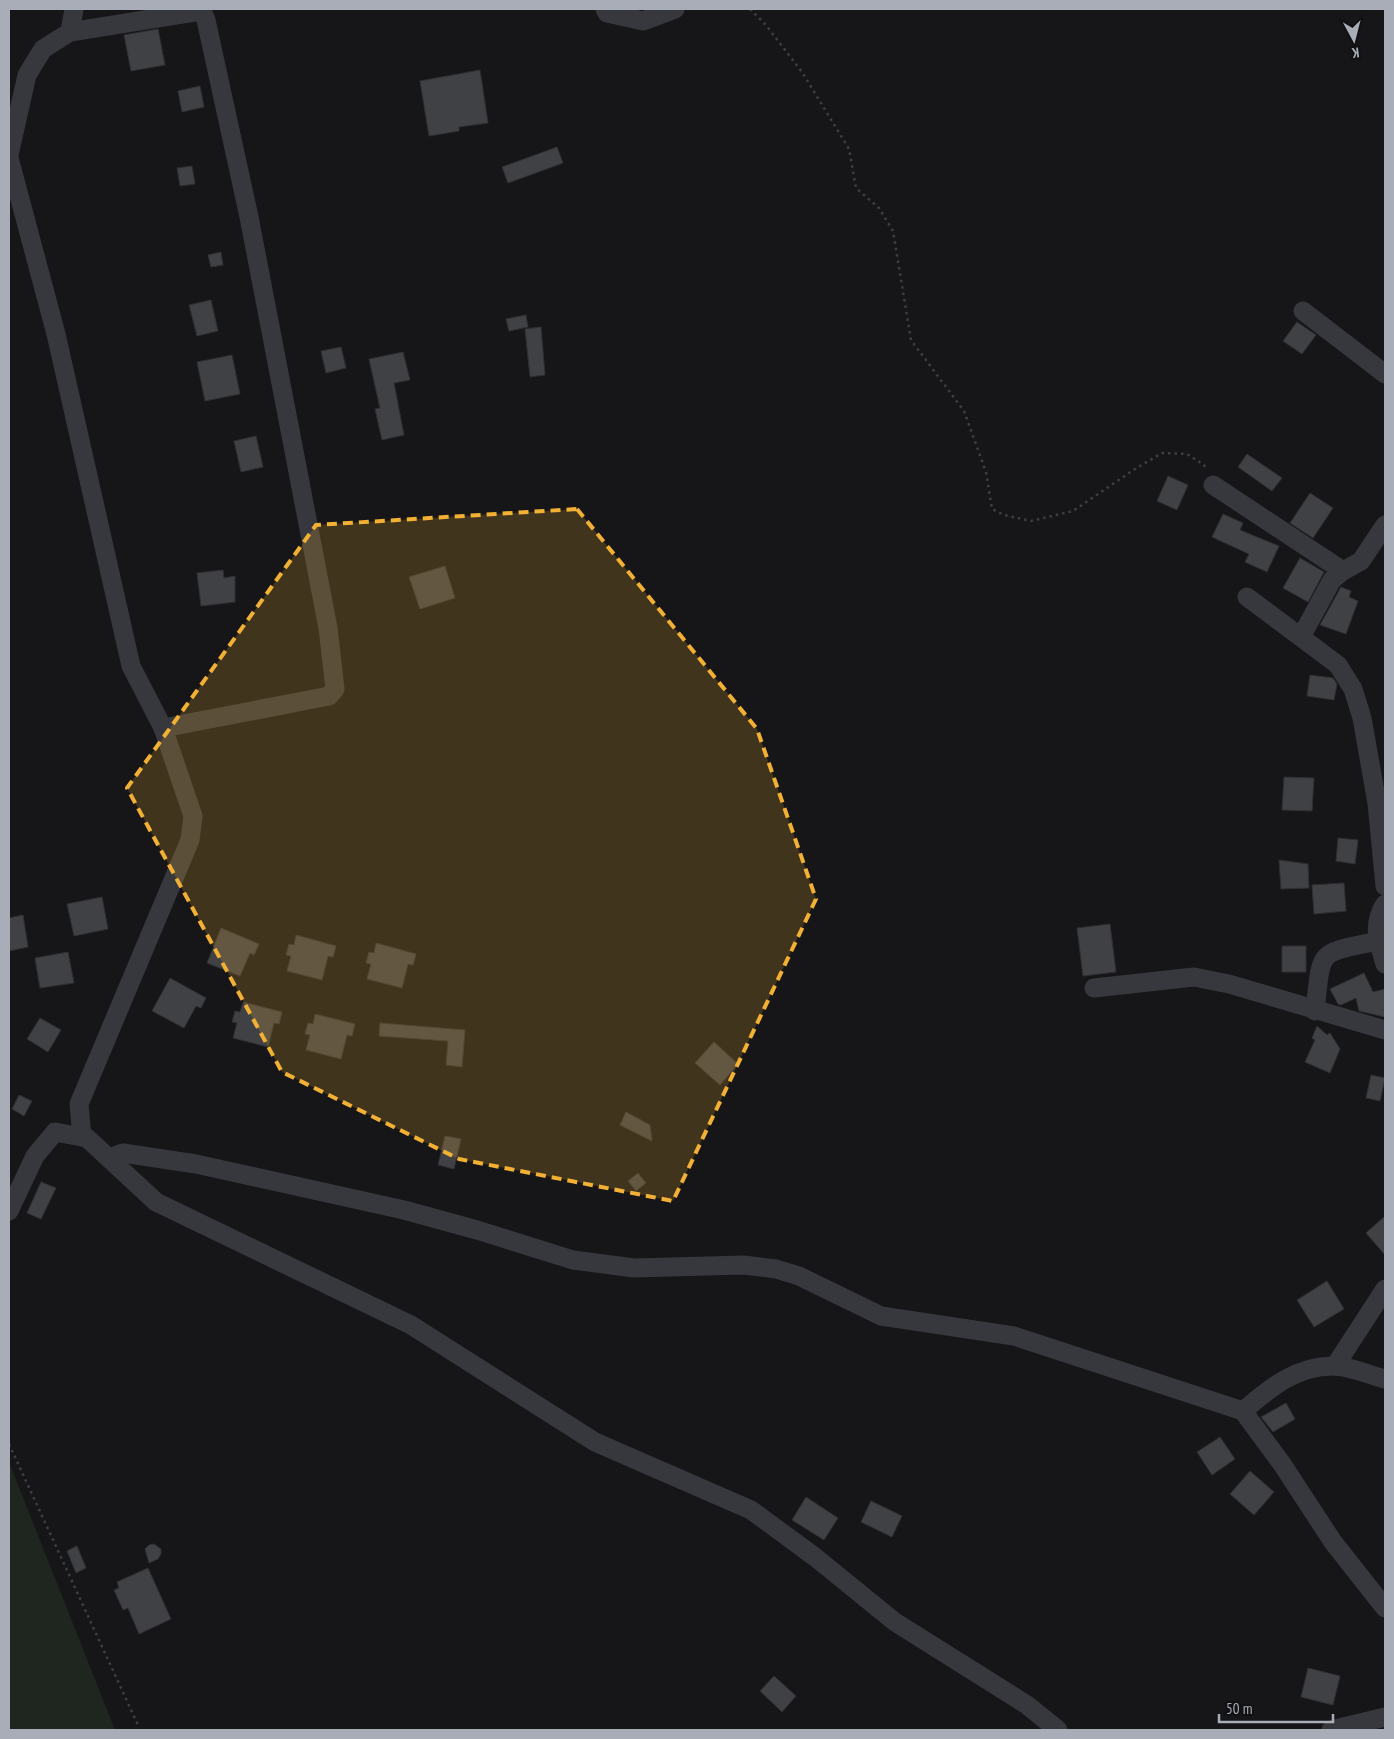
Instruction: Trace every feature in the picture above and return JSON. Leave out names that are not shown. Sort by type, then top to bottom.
[{"type":"street","points":[[70,32],[74,9]]},
{"type":"street","points":[[606,11],[643,21],[675,9]]},
{"type":"street","points":[[9,1211],[35,1156],[79,1104],[190,840],[193,816],[163,728],[131,666],[56,334],[9,157],[27,75],[43,49],[70,32],[201,10],[206,20],[252,236],[328,628],[335,689],[329,696],[163,728]]},
{"type":"street","points":[[1304,311],[1385,374]]},
{"type":"street","points":[[1213,485],[1343,571]]},
{"type":"street","points":[[1301,637],[1332,580],[1361,561],[1385,525]]},
{"type":"street","points":[[1247,597],[1338,665],[1354,689],[1362,718],[1378,803],[1385,886]]},
{"type":"street","points":[[1385,904],[1377,916],[1378,941],[1385,964]]},
{"type":"street","points":[[1315,1011],[1320,963],[1331,950],[1378,941]]},
{"type":"street","points":[[1094,988],[1194,977],[1229,984],[1315,1011],[1385,1030]]},
{"type":"street","points":[[79,1104],[82,1137]]},
{"type":"street","points":[[55,1132],[87,1138],[156,1202],[412,1325],[595,1442],[751,1510],[815,1557],[895,1622],[1027,1705],[1058,1730]]},
{"type":"street","points":[[109,1158],[123,1153],[196,1164],[404,1210],[477,1230],[573,1260],[634,1268],[744,1265],[776,1269],[799,1276],[882,1316],[1014,1336],[1242,1411],[1282,1464],[1333,1542],[1385,1608]]},
{"type":"street","points":[[1335,1366],[1385,1289]]},
{"type":"street","points":[[1242,1411],[1275,1385],[1304,1369],[1335,1366],[1385,1379]]},
{"type":"street","points":[[1332,1730],[1385,1717]]},
{"type":"path","points":[[750,9],[765,24],[802,72],[849,150],[856,188],[879,208],[893,230],[911,340],[964,412],[986,472],[992,508],[1004,515],[1031,521],[1073,511],[1127,474],[1162,453],[1187,454],[1204,465],[1213,485]]},
{"type":"path","points":[[9,1444],[138,1725]]},
{"type":"highlighted area","points":[[577,509],[757,729],[816,899],[673,1201],[459,1159],[282,1072],[127,788],[316,525]]},
{"type":"shaded area","points":[[9,1462],[115,1730],[9,1730]]},
{"type":"building","points":[[158,29],[165,65],[131,71],[124,35]]},
{"type":"building","points":[[480,70],[488,123],[459,127],[459,131],[429,136],[420,81]]},
{"type":"building","points":[[200,86],[204,107],[182,112],[178,91]]},
{"type":"building","points":[[557,147],[563,163],[508,183],[502,167]]},
{"type":"building","points":[[192,166],[195,184],[180,186],[177,168]]},
{"type":"building","points":[[221,252],[223,265],[211,267],[208,255]]},
{"type":"building","points":[[211,300],[218,331],[197,336],[189,305]]},
{"type":"building","points":[[526,315],[528,327],[509,331],[506,319]]},
{"type":"building","points":[[1297,322],[1316,335],[1302,354],[1283,341]]},
{"type":"building","points":[[541,327],[545,375],[530,377],[525,329]]},
{"type":"building","points":[[341,347],[346,368],[326,373],[321,351]]},
{"type":"building","points":[[403,352],[410,380],[394,383],[404,435],[382,440],[375,409],[380,408],[369,359]]},
{"type":"building","points":[[232,355],[240,394],[205,401],[197,362]]},
{"type":"building","points":[[256,436],[263,467],[241,472],[234,441]]},
{"type":"building","points":[[1247,454],[1282,478],[1272,491],[1238,467]]},
{"type":"building","points":[[1168,476],[1188,485],[1177,510],[1157,501]]},
{"type":"building","points":[[1310,493],[1333,508],[1313,538],[1290,523]]},
{"type":"building","points":[[1223,514],[1243,523],[1240,530],[1279,546],[1267,572],[1245,562],[1249,554],[1212,537]]},
{"type":"building","points":[[1300,558],[1324,572],[1308,602],[1283,588]]},
{"type":"building","points":[[445,566],[455,598],[420,609],[409,577]]},
{"type":"building","points":[[223,570],[224,578],[235,576],[235,602],[201,606],[197,573]]},
{"type":"building","points":[[1341,587],[1351,591],[1349,597],[1358,601],[1346,634],[1320,625]]},
{"type":"building","points":[[1310,675],[1333,678],[1337,684],[1334,700],[1307,696]]},
{"type":"building","points":[[1284,777],[1314,778],[1312,811],[1282,810]]},
{"type":"building","points":[[1338,838],[1358,840],[1355,864],[1336,861]]},
{"type":"building","points":[[1279,860],[1308,864],[1309,888],[1281,889]]},
{"type":"building","points":[[1344,883],[1346,911],[1314,914],[1312,885]]},
{"type":"building","points":[[102,897],[108,929],[74,936],[67,904]]},
{"type":"building","points":[[23,915],[28,947],[9,951],[9,918]]},
{"type":"building","points":[[1110,924],[1116,972],[1083,976],[1077,928]]},
{"type":"building","points":[[221,928],[259,944],[254,955],[250,953],[240,976],[207,963]]},
{"type":"building","points":[[296,935],[336,946],[333,957],[328,956],[322,980],[287,971],[291,956],[286,955],[289,944],[294,945]]},
{"type":"building","points":[[376,943],[416,954],[413,965],[408,964],[402,988],[367,979],[371,964],[366,963],[369,952],[374,953]]},
{"type":"building","points":[[1282,946],[1306,946],[1306,972],[1282,972]]},
{"type":"building","points":[[68,952],[74,983],[40,988],[35,958]]},
{"type":"building","points":[[1364,973],[1373,992],[1385,989],[1385,1017],[1359,1011],[1356,998],[1341,1005],[1338,1004],[1330,989]]},
{"type":"building","points":[[170,978],[206,998],[201,1008],[196,1006],[184,1028],[152,1011]]},
{"type":"building","points":[[243,1002],[282,1012],[279,1024],[274,1023],[268,1047],[233,1038],[237,1023],[232,1022],[235,1011],[240,1012]]},
{"type":"building","points":[[315,1014],[355,1024],[352,1036],[347,1035],[341,1059],[306,1050],[310,1035],[305,1034],[308,1023],[313,1024]]},
{"type":"building","points":[[40,1018],[61,1030],[48,1052],[27,1039]]},
{"type":"building","points":[[380,1023],[465,1030],[462,1067],[446,1065],[448,1041],[379,1036]]},
{"type":"building","points":[[1317,1026],[1327,1035],[1330,1033],[1340,1049],[1330,1073],[1305,1062],[1315,1040],[1312,1038]]},
{"type":"building","points":[[714,1042],[738,1064],[720,1085],[695,1063]]},
{"type":"building","points":[[1371,1075],[1385,1078],[1380,1101],[1366,1098]]},
{"type":"building","points":[[19,1095],[32,1101],[24,1116],[12,1109]]},
{"type":"building","points":[[626,1112],[650,1125],[652,1141],[620,1125]]},
{"type":"building","points":[[445,1136],[461,1139],[454,1169],[438,1165]]},
{"type":"building","points":[[638,1173],[646,1183],[636,1191],[628,1181]]},
{"type":"building","points":[[41,1182],[56,1188],[41,1219],[27,1213]]},
{"type":"building","points":[[1385,1216],[1385,1255],[1366,1233]]},
{"type":"building","points":[[1327,1281],[1344,1309],[1314,1327],[1297,1300]]},
{"type":"building","points":[[1286,1403],[1295,1419],[1273,1432],[1261,1417]]},
{"type":"building","points":[[1220,1437],[1235,1459],[1212,1475],[1197,1452]]},
{"type":"building","points":[[1250,1471],[1274,1492],[1254,1515],[1230,1494]]},
{"type":"building","points":[[806,1497],[838,1518],[824,1540],[792,1520]]},
{"type":"building","points":[[871,1501],[902,1516],[892,1537],[861,1522]]},
{"type":"building","points":[[154,1544],[161,1549],[161,1554],[158,1559],[149,1563],[145,1549],[149,1545]]},
{"type":"building","points":[[77,1546],[86,1568],[76,1573],[67,1551]]},
{"type":"building","points":[[148,1568],[171,1619],[139,1634],[128,1608],[123,1610],[114,1590],[119,1588],[117,1582]]},
{"type":"building","points":[[1308,1668],[1340,1676],[1333,1705],[1301,1697]]},
{"type":"building","points":[[774,1676],[796,1696],[782,1712],[760,1691]]}]
